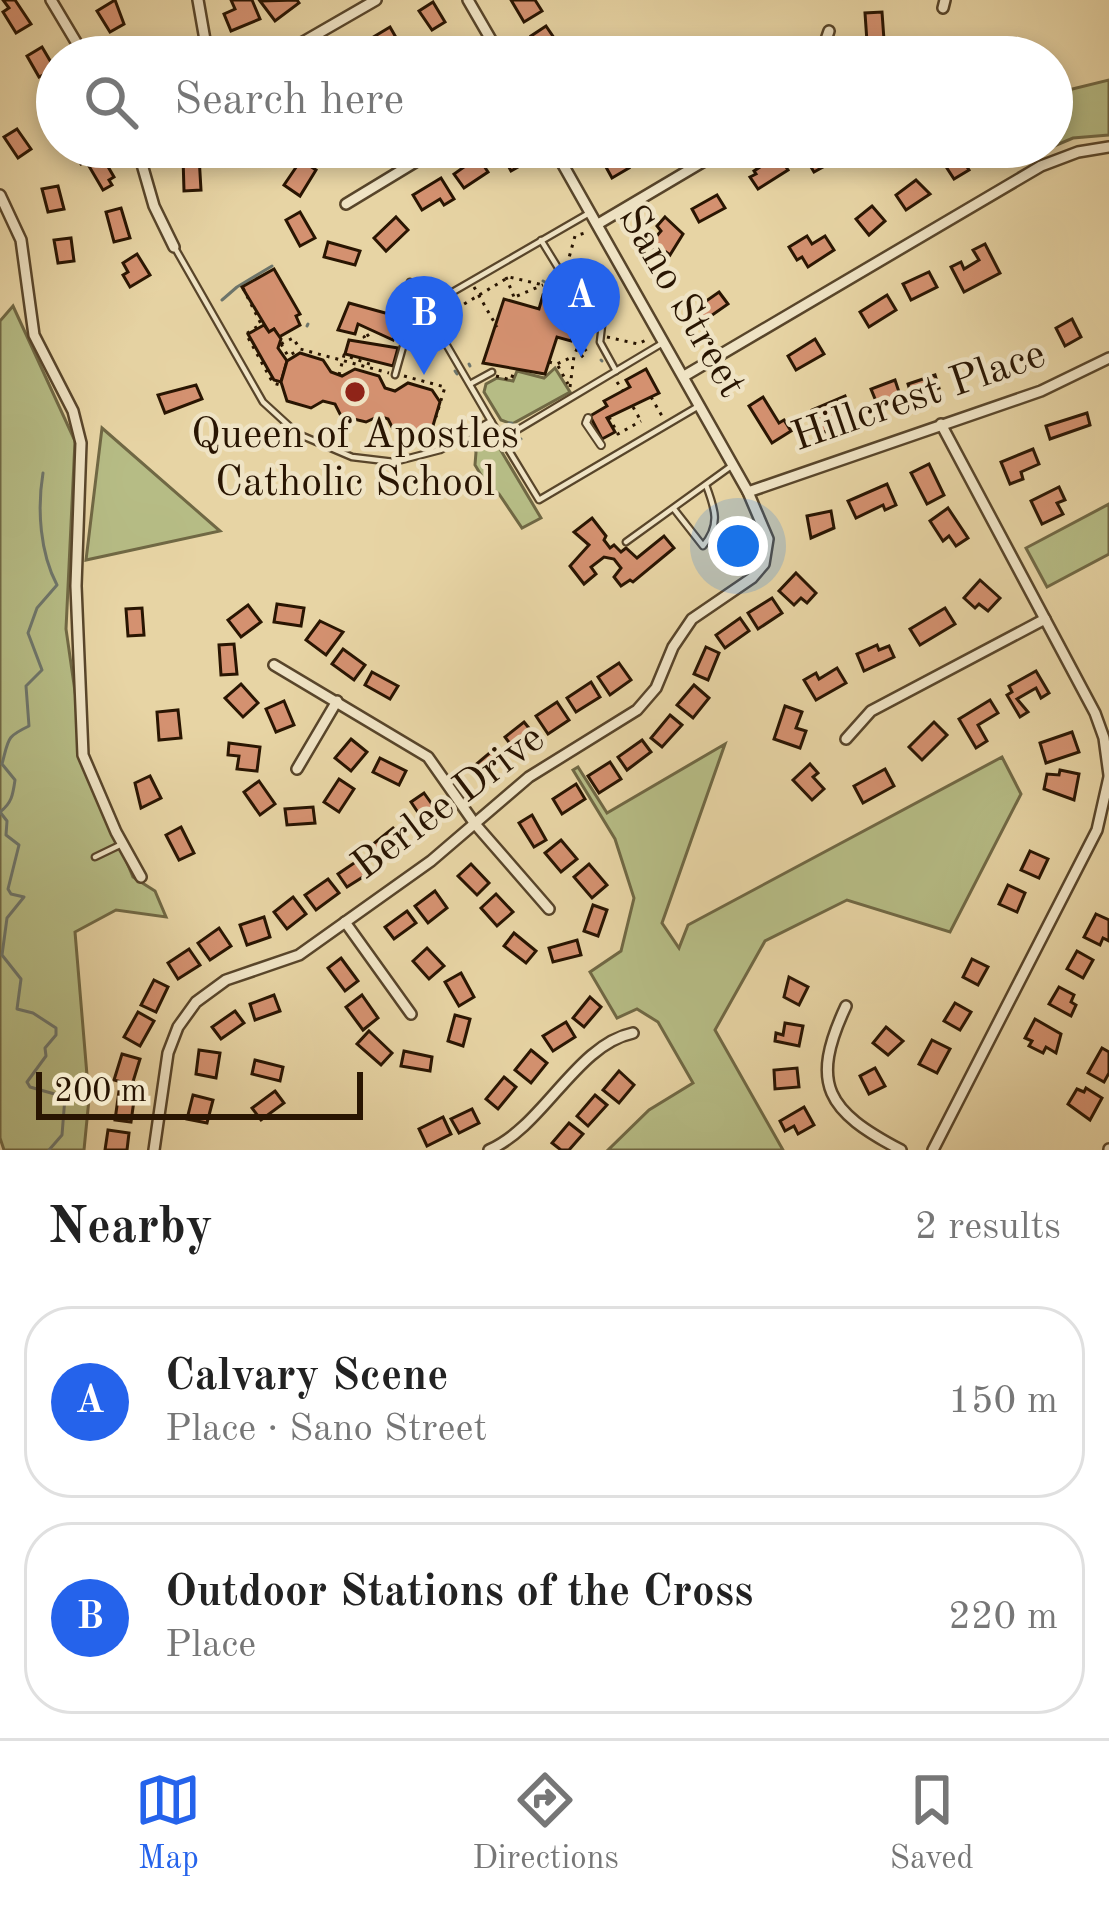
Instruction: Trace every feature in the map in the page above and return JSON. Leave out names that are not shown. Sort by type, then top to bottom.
[{"type":"street","points":[[51,0],[72,36]]},
{"type":"street","points":[[198,0],[204,36]]},
{"type":"street","points":[[314,36],[376,0]]},
{"type":"street","points":[[468,0],[489,36]]},
{"type":"street","points":[[828,36],[830,31]]},
{"type":"street","points":[[1073,154],[1109,147]]},
{"type":"street","points":[[143,168],[154,206],[174,247]]},
{"type":"street","points":[[346,204],[405,168]]},
{"type":"street","name":"Sano Street","points":[[566,168],[748,492]]},
{"type":"street","points":[[598,224],[693,168]]},
{"type":"street","points":[[686,375],[1038,168]]},
{"type":"street","points":[[0,195],[21,240],[34,335],[80,430],[76,586],[83,755],[141,878]]},
{"type":"street","points":[[559,294],[586,302],[582,328]]},
{"type":"street","name":"Hillcrest Place","points":[[748,492],[1054,386],[1109,358]]},
{"type":"street","points":[[588,418],[586,423],[601,445]]},
{"type":"street","points":[[933,1150],[1097,830],[1109,776],[1098,719],[941,424]]},
{"type":"street","name":"Berlee Drive","points":[[154,1150],[167,1053],[196,1002],[226,980],[284,963],[476,824],[529,777],[637,710],[656,688],[673,647],[692,619],[759,572],[768,539],[748,492]]},
{"type":"street","points":[[846,739],[872,711],[1045,619]]},
{"type":"street","points":[[274,665],[428,757],[476,824],[549,908]]},
{"type":"street","points":[[297,769],[337,701]]},
{"type":"street","points":[[345,922],[412,1014]]},
{"type":"street","points":[[846,1006],[828,1051],[832,1093],[860,1129],[901,1150]]},
{"type":"street","points":[[489,1150],[520,1132],[602,1047],[633,1033]]},
{"type":"lane","points":[[395,375],[408,329],[425,308],[591,212]]},
{"type":"lane","points":[[541,240],[560,271],[595,281],[606,292],[600,342],[616,371]]},
{"type":"lane","points":[[174,247],[262,402],[298,434],[352,457],[394,461],[440,450],[491,421]]},
{"type":"lane","points":[[410,282],[539,500],[702,404]]},
{"type":"lane","points":[[502,439],[666,341]]},
{"type":"lane","points":[[470,385],[492,372]]},
{"type":"lane","points":[[626,542],[734,464]]},
{"type":"lane","points":[[674,508],[703,546],[716,526],[717,515],[706,485]]},
{"type":"lane","points":[[95,857],[122,844]]},
{"type":"path","points":[[441,318],[506,278],[543,285],[516,299],[506,278]]},
{"type":"path","points":[[243,288],[261,325],[246,334],[273,383],[280,385]]},
{"type":"path","points":[[479,295],[497,327]]},
{"type":"path","points":[[249,320],[254,328]]},
{"type":"path","points":[[568,384],[582,328]]},
{"type":"path","points":[[300,349],[288,356],[281,344],[293,338],[300,349],[343,360]]},
{"type":"path","points":[[581,344],[587,352],[581,357]]},
{"type":"path","points":[[339,375],[344,355],[372,363],[369,369],[445,387],[436,417]]},
{"type":"path","points":[[549,362],[557,364],[574,356]]},
{"type":"path","points":[[557,364],[575,396]]},
{"type":"path","points":[[492,372],[511,380],[515,368]]},
{"type":"path","points":[[616,380],[623,391]]},
{"type":"path","points":[[651,397],[667,425]]},
{"type":"path","points":[[633,407],[650,435]]},
{"type":"path","points":[[609,417],[619,434],[641,421]]},
{"type":"green space","points":[[1109,80],[1109,135],[1073,138],[1073,89]]},
{"type":"green space","points":[[13,306],[75,441],[66,629],[85,761],[133,877],[155,891],[166,917],[116,910],[75,932],[89,1099],[84,1150],[4,1150],[0,1138],[0,321]]},
{"type":"green space","points":[[555,368],[570,392],[512,424],[501,420],[484,392],[486,384],[497,378],[513,381],[517,371],[544,378]]},
{"type":"green space","points":[[102,428],[220,531],[86,560]]},
{"type":"green space","points":[[482,434],[494,439],[541,518],[522,528],[499,494],[487,485],[475,465],[471,442]]},
{"type":"green space","points":[[1109,504],[1109,554],[1047,587],[1026,548]]},
{"type":"green space","points":[[725,744],[662,923],[679,948],[688,925],[1002,757],[1021,794],[950,932],[847,900],[765,941],[715,1030],[783,1150],[608,1150],[649,1110],[693,1083],[658,1022],[637,1009],[617,1018],[590,972],[621,951],[634,898],[615,839],[573,770],[578,767],[607,813]]},
{"type":"building","points":[[3,0],[15,0],[31,24],[16,33],[3,12],[9,8]]},
{"type":"building","points":[[115,0],[124,24],[110,32],[97,11]]},
{"type":"building","points":[[231,0],[252,0],[260,19],[231,31],[224,14],[235,9]]},
{"type":"building","points":[[297,0],[275,21],[260,1]]},
{"type":"building","points":[[511,0],[535,0],[542,11],[524,22]]},
{"type":"building","points":[[433,2],[445,22],[432,30],[419,11]]},
{"type":"building","points":[[882,12],[884,36],[867,36],[865,13]]},
{"type":"building","points":[[546,26],[553,36],[531,36]]},
{"type":"building","points":[[390,27],[395,36],[375,36]]},
{"type":"building","points":[[36,51],[36,72],[27,56]]},
{"type":"building","points":[[17,129],[31,149],[18,158],[4,137]]},
{"type":"building","points":[[90,168],[109,168],[112,185],[103,190]]},
{"type":"building","points":[[183,168],[200,168],[201,190],[184,191]]},
{"type":"building","points":[[296,168],[316,170],[300,196],[284,185]]},
{"type":"building","points":[[462,168],[488,172],[464,188],[454,174]]},
{"type":"building","points":[[606,168],[629,168],[612,178]]},
{"type":"building","points":[[947,168],[968,168],[969,170],[954,179]]},
{"type":"building","points":[[788,170],[758,189],[750,177],[754,171]]},
{"type":"building","points":[[441,178],[454,199],[444,205],[440,199],[422,210],[413,195]]},
{"type":"building","points":[[916,180],[930,194],[906,210],[896,195]]},
{"type":"building","points":[[58,186],[64,209],[48,212],[42,189]]},
{"type":"building","points":[[717,195],[725,208],[699,222],[692,209]]},
{"type":"building","points":[[872,206],[885,221],[869,235],[856,219]]},
{"type":"building","points":[[121,208],[130,238],[114,242],[106,212]]},
{"type":"building","points":[[300,212],[315,238],[300,246],[286,220]]},
{"type":"building","points":[[396,217],[408,230],[386,251],[374,238]]},
{"type":"building","points":[[665,217],[683,234],[670,255],[662,256],[649,245]]},
{"type":"building","points":[[807,236],[812,244],[825,236],[834,250],[808,267],[789,247]]},
{"type":"building","points":[[71,238],[74,261],[58,263],[54,240]]},
{"type":"building","points":[[328,242],[360,251],[355,265],[324,257]]},
{"type":"building","points":[[985,244],[1000,273],[964,292],[951,267],[961,262],[964,269],[979,260],[973,250]]},
{"type":"building","points":[[137,254],[150,275],[130,287],[123,263]]},
{"type":"building","points":[[274,269],[300,314],[296,316],[300,325],[279,337],[274,329],[269,332],[242,287]]},
{"type":"building","points":[[929,272],[937,287],[911,300],[903,284]]},
{"type":"building","points":[[719,292],[728,304],[698,325],[689,313]]},
{"type":"building","points":[[543,295],[580,304],[571,341],[557,337],[545,374],[483,363],[504,299],[539,309]]},
{"type":"building","points":[[887,295],[896,310],[869,327],[860,312]]},
{"type":"building","points":[[349,303],[400,317],[393,340],[358,324],[355,334],[338,330]]},
{"type":"building","points":[[1072,319],[1081,337],[1065,346],[1056,328]]},
{"type":"building","points":[[264,325],[281,339],[278,348],[287,361],[281,382],[274,380],[248,334]]},
{"type":"building","points":[[815,339],[824,354],[796,370],[788,356]]},
{"type":"building","points":[[349,340],[398,348],[393,366],[345,354]]},
{"type":"building","points":[[300,353],[323,360],[331,372],[342,376],[355,369],[379,376],[385,388],[395,391],[408,383],[432,390],[440,402],[432,429],[419,437],[394,431],[388,419],[379,416],[366,422],[341,416],[335,404],[323,401],[311,408],[287,401],[281,382],[287,361]]},
{"type":"building","points":[[646,369],[659,393],[607,418],[615,432],[602,439],[590,416],[607,406],[604,401],[630,387],[626,380]]},
{"type":"building","points":[[935,375],[939,388],[912,397],[908,384]]},
{"type":"building","points":[[895,380],[901,398],[878,406],[871,389]]},
{"type":"building","points":[[196,385],[202,399],[165,413],[158,395]]},
{"type":"building","points":[[845,396],[854,420],[822,433],[812,410]]},
{"type":"building","points":[[763,397],[779,423],[784,420],[791,431],[772,443],[749,406]]},
{"type":"building","points":[[1087,413],[1090,425],[1050,439],[1046,426]]},
{"type":"building","points":[[1033,449],[1039,464],[1021,472],[1023,479],[1010,484],[1001,462]]},
{"type":"building","points":[[929,464],[944,495],[927,504],[911,473]]},
{"type":"building","points":[[887,484],[896,505],[885,510],[883,505],[856,518],[848,501]]},
{"type":"building","points":[[1059,487],[1065,500],[1057,503],[1063,514],[1042,524],[1031,501]]},
{"type":"building","points":[[948,508],[968,538],[956,546],[949,536],[943,541],[930,521]]},
{"type":"building","points":[[831,511],[834,528],[811,538],[807,516]]},
{"type":"building","points":[[592,518],[610,548],[614,545],[621,552],[626,548],[637,558],[664,536],[674,548],[633,582],[621,586],[614,577],[621,568],[614,559],[604,557],[591,567],[596,574],[584,584],[570,566],[589,545],[574,532]]},
{"type":"building","points":[[796,573],[816,593],[807,603],[801,598],[794,605],[779,591]]},
{"type":"building","points":[[980,580],[1000,598],[988,611],[964,598]]},
{"type":"building","points":[[772,598],[782,613],[758,629],[748,613]]},
{"type":"building","points":[[277,604],[304,608],[301,626],[274,622]]},
{"type":"building","points":[[248,605],[261,622],[241,637],[228,620]]},
{"type":"building","points":[[142,608],[144,635],[128,636],[126,609]]},
{"type":"building","points":[[945,608],[955,624],[920,645],[910,629]]},
{"type":"building","points":[[740,618],[749,631],[725,648],[716,635]]},
{"type":"building","points":[[320,621],[343,632],[326,655],[306,640]]},
{"type":"building","points":[[234,644],[237,674],[221,675],[219,645]]},
{"type":"building","points":[[877,645],[879,650],[889,646],[894,657],[864,671],[857,654]]},
{"type":"building","points":[[706,647],[719,653],[708,680],[694,674]]},
{"type":"building","points":[[343,649],[365,665],[354,680],[332,664]]},
{"type":"building","points":[[619,663],[631,680],[610,695],[598,677]]},
{"type":"building","points":[[837,668],[846,683],[816,700],[804,680],[816,673],[819,679]]},
{"type":"building","points":[[1036,671],[1049,693],[1041,698],[1036,688],[1017,699],[1028,712],[1020,717],[1007,695],[1012,692],[1009,686]]},
{"type":"building","points":[[372,672],[398,686],[390,699],[365,685]]},
{"type":"building","points":[[591,682],[600,697],[576,712],[567,698]]},
{"type":"building","points":[[241,684],[258,703],[243,717],[225,698]]},
{"type":"building","points":[[694,685],[709,698],[693,718],[677,705]]},
{"type":"building","points":[[990,700],[998,713],[978,725],[987,741],[976,748],[959,719]]},
{"type":"building","points":[[284,701],[294,725],[276,732],[266,709]]},
{"type":"building","points":[[557,702],[569,720],[548,734],[536,716]]},
{"type":"building","points":[[785,706],[802,712],[796,728],[806,731],[800,748],[774,739]]},
{"type":"building","points":[[178,710],[181,738],[159,740],[157,712]]},
{"type":"building","points":[[670,715],[682,725],[662,747],[651,738]]},
{"type":"building","points":[[524,722],[537,738],[517,753],[505,737]]},
{"type":"building","points":[[934,722],[947,735],[922,760],[909,747]]},
{"type":"building","points":[[1072,732],[1079,752],[1046,763],[1040,743]]},
{"type":"building","points":[[351,739],[367,752],[351,771],[335,758]]},
{"type":"building","points":[[642,740],[651,752],[627,770],[618,757]]},
{"type":"building","points":[[229,743],[260,747],[257,771],[237,769],[239,756],[228,755]]},
{"type":"building","points":[[493,750],[503,761],[482,779],[473,767]]},
{"type":"building","points":[[380,758],[406,771],[399,785],[373,772]]},
{"type":"building","points":[[610,762],[621,779],[599,793],[588,776]]},
{"type":"building","points":[[810,764],[818,773],[813,777],[824,789],[812,800],[793,780]]},
{"type":"building","points":[[885,769],[894,786],[863,803],[854,786]]},
{"type":"building","points":[[1060,770],[1079,774],[1074,800],[1044,789],[1047,774],[1059,775]]},
{"type":"building","points":[[150,776],[161,798],[141,808],[135,783]]},
{"type":"building","points":[[339,779],[354,789],[339,812],[324,802]]},
{"type":"building","points":[[259,781],[275,804],[260,815],[244,792]]},
{"type":"building","points":[[576,784],[585,799],[562,814],[553,799]]},
{"type":"building","points":[[424,793],[441,817],[427,826],[411,802]]},
{"type":"building","points":[[313,807],[315,823],[287,825],[285,809]]},
{"type":"building","points":[[532,815],[546,840],[534,847],[519,823]]},
{"type":"building","points":[[181,827],[194,853],[179,860],[166,835]]},
{"type":"building","points":[[393,828],[406,844],[380,864],[367,849]]},
{"type":"building","points":[[561,840],[577,859],[561,872],[545,853]]},
{"type":"building","points":[[1030,851],[1048,859],[1039,878],[1021,870]]},
{"type":"building","points":[[357,861],[366,875],[347,887],[338,874]]},
{"type":"building","points":[[471,864],[489,883],[477,895],[458,876]]},
{"type":"building","points":[[589,864],[607,885],[592,898],[574,877]]},
{"type":"building","points":[[328,879],[339,893],[316,910],[305,895]]},
{"type":"building","points":[[1008,885],[1025,893],[1017,912],[999,904]]},
{"type":"building","points":[[435,891],[447,908],[428,923],[415,906]]},
{"type":"building","points":[[496,894],[513,912],[497,926],[481,908]]},
{"type":"building","points":[[293,897],[306,914],[287,929],[274,912]]},
{"type":"building","points":[[593,905],[607,910],[598,936],[584,931]]},
{"type":"building","points":[[407,911],[416,923],[394,939],[385,927]]},
{"type":"building","points":[[1096,914],[1109,920],[1109,941],[1103,938],[1100,945],[1084,937]]},
{"type":"building","points":[[264,917],[270,937],[247,945],[240,925]]},
{"type":"building","points":[[219,928],[231,946],[210,960],[198,943]]},
{"type":"building","points":[[514,933],[536,951],[526,963],[504,946]]},
{"type":"building","points":[[577,940],[581,955],[553,962],[549,948]]},
{"type":"building","points":[[427,948],[444,966],[429,979],[413,961]]},
{"type":"building","points":[[189,949],[200,965],[178,979],[168,963]]},
{"type":"building","points":[[1077,951],[1093,960],[1083,978],[1067,969]]},
{"type":"building","points":[[341,958],[358,981],[345,991],[328,968]]},
{"type":"building","points":[[972,959],[988,967],[978,985],[963,977]]},
{"type":"building","points":[[461,973],[474,997],[459,1006],[445,982]]},
{"type":"building","points":[[789,977],[808,987],[799,1005],[784,997]]},
{"type":"building","points":[[154,980],[168,987],[156,1012],[141,1005]]},
{"type":"building","points":[[1059,987],[1074,995],[1071,1016],[1049,1004]]},
{"type":"building","points":[[274,995],[280,1011],[255,1020],[250,1004]]},
{"type":"building","points":[[362,995],[378,1018],[363,1030],[346,1007]]},
{"type":"building","points":[[590,997],[601,1007],[584,1027],[573,1018]]},
{"type":"building","points":[[955,1003],[971,1012],[960,1030],[944,1021]]},
{"type":"building","points":[[235,1011],[244,1023],[221,1039],[212,1027]]},
{"type":"building","points":[[138,1012],[154,1021],[140,1046],[124,1037]]},
{"type":"building","points":[[455,1015],[470,1019],[463,1046],[448,1041]]},
{"type":"building","points":[[1035,1019],[1061,1034],[1056,1053],[1029,1046],[1032,1041],[1025,1038]]},
{"type":"building","points":[[566,1022],[575,1037],[553,1051],[543,1036]]},
{"type":"building","points":[[785,1023],[803,1026],[799,1046],[775,1041],[776,1033],[783,1035]]},
{"type":"building","points":[[886,1027],[903,1041],[888,1055],[873,1043]]},
{"type":"building","points":[[369,1031],[392,1053],[381,1065],[357,1044]]},
{"type":"building","points":[[932,1040],[950,1049],[937,1073],[919,1064]]},
{"type":"building","points":[[1102,1048],[1109,1052],[1104,1082],[1088,1073]]},
{"type":"building","points":[[199,1050],[220,1053],[216,1078],[196,1074]]},
{"type":"building","points":[[531,1050],[547,1063],[531,1083],[515,1070]]},
{"type":"building","points":[[404,1051],[432,1057],[430,1071],[401,1066]]},
{"type":"building","points":[[122,1054],[140,1059],[132,1085],[114,1080]]},
{"type":"building","points":[[255,1060],[283,1067],[280,1081],[252,1074]]},
{"type":"building","points":[[797,1068],[799,1087],[775,1089],[774,1070]]},
{"type":"building","points":[[875,1068],[885,1086],[869,1094],[860,1076]]},
{"type":"building","points":[[619,1071],[634,1085],[619,1103],[603,1090]]},
{"type":"building","points":[[504,1077],[516,1087],[498,1109],[486,1099]]},
{"type":"building","points":[[1086,1088],[1102,1098],[1090,1120],[1068,1104],[1077,1089],[1084,1092]]},
{"type":"building","points":[[119,1091],[135,1093],[131,1122],[115,1120]]},
{"type":"building","points":[[275,1091],[284,1103],[261,1120],[252,1108]]},
{"type":"building","points":[[193,1095],[213,1100],[207,1123],[187,1119]]},
{"type":"building","points":[[595,1095],[607,1105],[588,1126],[577,1116]]},
{"type":"building","points":[[804,1107],[814,1125],[798,1134],[794,1126],[785,1131],[780,1121]]},
{"type":"building","points":[[472,1109],[479,1123],[459,1133],[451,1119]]},
{"type":"building","points":[[443,1117],[451,1134],[427,1146],[419,1129]]},
{"type":"building","points":[[569,1123],[583,1134],[569,1150],[561,1150],[552,1143]]},
{"type":"building","points":[[108,1130],[129,1133],[127,1150],[105,1150]]},
{"type":"waterway","points":[[222,300],[272,266]]},
{"type":"waterway","points":[[43,473],[41,530],[57,585],[37,608],[28,633],[42,670],[26,686],[29,726],[12,736],[6,749],[2,764],[15,780],[11,798],[0,812],[7,821],[6,835],[19,845],[8,889],[24,897],[7,918],[2,955],[21,979],[17,1009],[56,1028],[45,1048],[46,1056],[27,1082],[65,1097],[62,1135],[49,1150]]},
{"type":"place","name":"Calvary Scene","points":[[581,357]]},
{"type":"place","name":"Outdoor Stations of the Cross","points":[[424,375]]},
{"type":"place","name":"Queen of Apostles Catholic School","points":[[355,392]]}]
